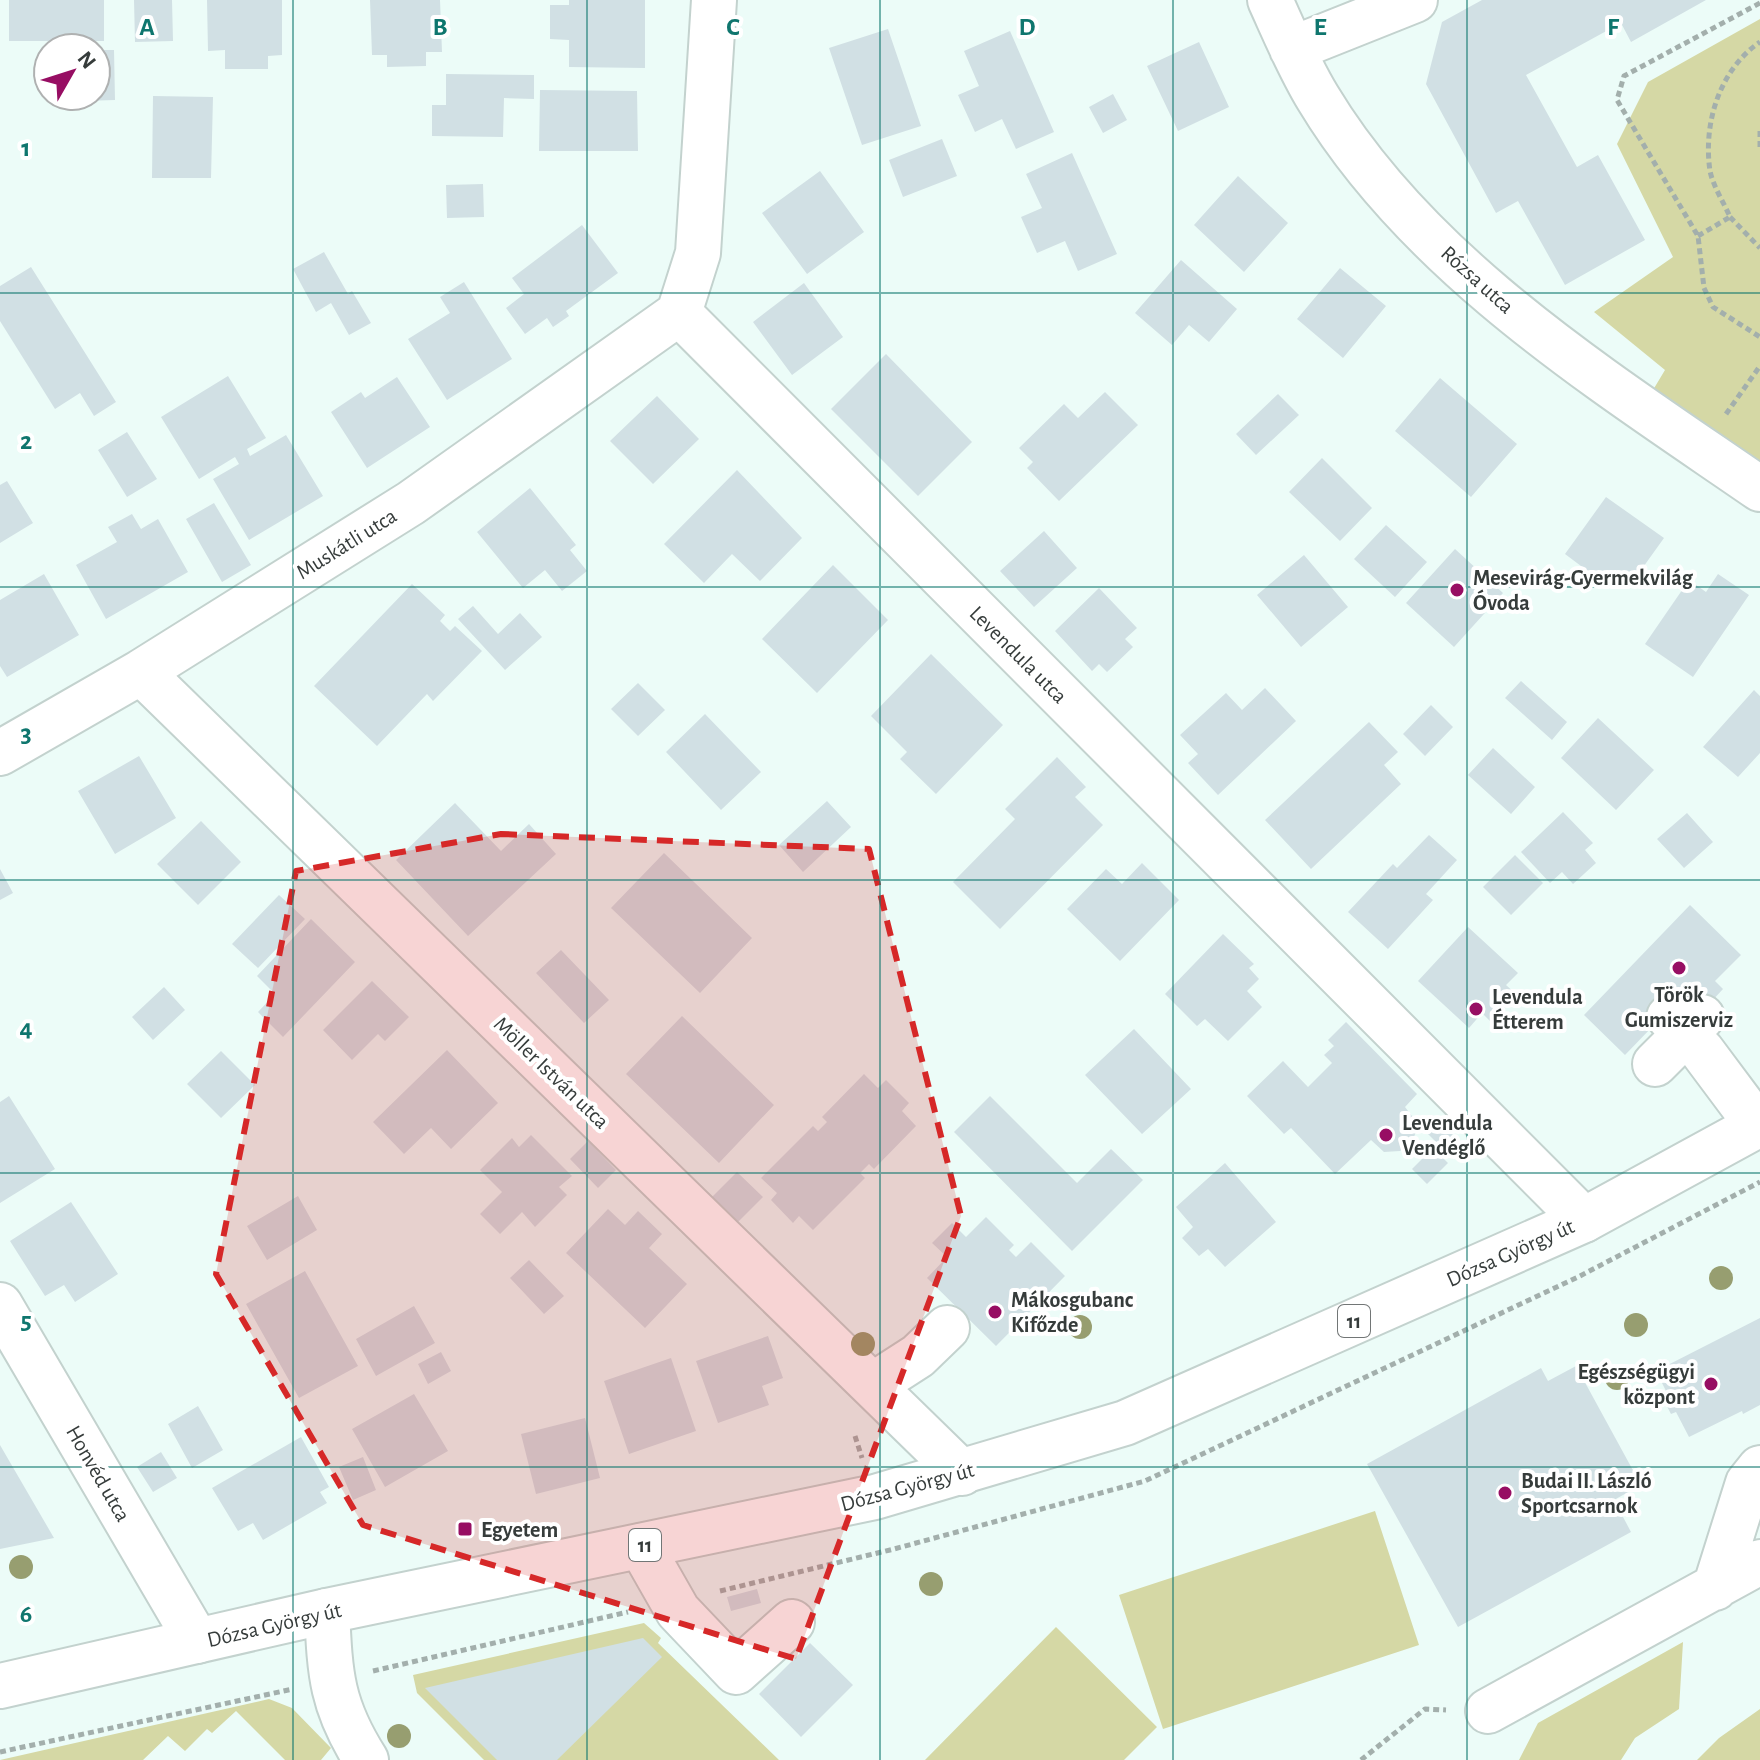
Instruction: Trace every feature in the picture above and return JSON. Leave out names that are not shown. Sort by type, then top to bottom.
[{"type":"street","points":[[679,313],[698,253],[714,0]]},
{"type":"street","name":"Rózsa utca","points":[[1270,0],[1318,99],[1375,177],[1427,234],[1498,301],[1760,489]]},
{"type":"street","points":[[1292,49],[1415,0]]},
{"type":"street","name":"Muskátli utca","points":[[0,753],[141,672],[411,503],[679,313]]},
{"type":"street","name":"Levendula utca","points":[[679,313],[1584,1220]]},
{"type":"street","name":"Möller István utca","points":[[141,672],[962,1473]]},
{"type":"street","points":[[1678,1033],[1759,1125]]},
{"type":"street","name":"Dózsa György út","points":[[0,1686],[327,1611],[875,1497],[1125,1423],[1584,1220],[1759,1125]]},
{"type":"street","name":"Honvéd utca","points":[[0,1305],[197,1641]]},
{"type":"street","points":[[873,1385],[918,1356],[947,1328]]},
{"type":"street","points":[[1715,1588],[1748,1483],[1760,1468]]},
{"type":"street","points":[[641,1546],[678,1611],[736,1672],[792,1622]]},
{"type":"street","points":[[1488,1711],[1760,1562]]},
{"type":"street","points":[[327,1611],[330,1681],[345,1727],[366,1760]]},
{"type":"path","points":[[1760,3],[1624,76],[1617,100],[1698,236],[1704,288],[1713,307],[1760,337]]},
{"type":"path","points":[[1760,42],[1724,80],[1708,125],[1710,173],[1730,217],[1760,248]]},
{"type":"path","points":[[1760,131],[1760,149]]},
{"type":"path","points":[[1698,236],[1730,217]]},
{"type":"path","points":[[1702,449],[1760,366]]},
{"type":"path","points":[[0,1752],[330,1681]]},
{"type":"path","points":[[1361,1760],[1425,1709],[1488,1711]]},
{"type":"highlighted area","points":[[501,834],[869,849],[961,1216],[796,1659],[363,1525],[216,1274],[296,871]]},
{"type":"green space","points":[[1760,19],[1760,462],[1653,390],[1665,370],[1594,312],[1673,257],[1617,144],[1648,82]]},
{"type":"green space","points":[[1375,1511],[1419,1645],[1163,1729],[1119,1595]]},
{"type":"green space","points":[[644,1623],[661,1638],[658,1643],[779,1760],[484,1760],[417,1693],[413,1675]]},
{"type":"green space","points":[[1056,1627],[1157,1727],[1124,1760],[925,1760]]},
{"type":"green space","points":[[1683,1642],[1679,1709],[1635,1738],[1621,1760],[1519,1760],[1538,1723]]},
{"type":"green space","points":[[269,1699],[292,1708],[331,1748],[321,1760],[285,1760],[236,1711],[212,1733],[207,1729],[185,1751],[168,1736],[143,1760],[0,1760]]},
{"type":"green space","points":[[1760,1709],[1760,1760],[1697,1760],[1719,1738]]},
{"type":"building","points":[[9,0],[104,0],[104,32],[32,32],[32,41],[9,41]]},
{"type":"building","points":[[134,0],[172,0],[173,41],[135,42]]},
{"type":"building","points":[[207,0],[282,0],[282,55],[268,56],[268,69],[225,69],[225,50],[208,51]]},
{"type":"building","points":[[370,0],[440,0],[442,52],[426,52],[426,66],[387,67],[387,55],[372,55]]},
{"type":"building","points":[[569,0],[645,0],[645,68],[569,67],[569,40],[550,39],[550,5],[569,5]]},
{"type":"building","points":[[1482,0],[1706,0],[1631,42],[1621,23],[1526,75],[1577,167],[1598,155],[1645,240],[1565,285],[1518,201],[1496,213],[1426,84],[1442,22]]},
{"type":"building","points":[[888,29],[921,126],[862,145],[829,48]]},
{"type":"building","points":[[1010,31],[1054,132],[1016,149],[1002,119],[975,132],[958,95],[979,86],[964,51]]},
{"type":"building","points":[[1199,42],[1229,107],[1178,131],[1147,66]]},
{"type":"building","points":[[112,50],[114,50],[115,100],[112,100]]},
{"type":"building","points":[[446,74],[534,75],[534,99],[504,98],[503,137],[432,136],[432,105],[446,105]]},
{"type":"building","points":[[540,90],[637,91],[638,151],[539,151]]},
{"type":"building","points":[[1113,94],[1127,120],[1103,133],[1089,107]]},
{"type":"building","points":[[153,96],[213,97],[211,178],[152,178]]},
{"type":"building","points":[[942,139],[957,176],[903,197],[889,160]]},
{"type":"building","points":[[1072,153],[1117,254],[1078,271],[1065,241],[1037,253],[1021,217],[1042,208],[1026,174]]},
{"type":"building","points":[[820,171],[864,232],[807,274],[762,213]]},
{"type":"building","points":[[1238,176],[1288,223],[1244,272],[1194,225]]},
{"type":"building","points":[[483,184],[484,217],[447,218],[446,185]]},
{"type":"building","points":[[582,225],[618,273],[566,311],[569,316],[553,327],[547,318],[525,334],[506,308],[524,294],[512,278]]},
{"type":"building","points":[[324,252],[348,294],[352,291],[371,323],[349,335],[331,303],[316,312],[293,269]]},
{"type":"building","points":[[1181,260],[1237,309],[1209,342],[1189,325],[1172,345],[1135,313]]},
{"type":"building","points":[[31,267],[116,402],[94,416],[80,393],[55,409],[0,321],[0,286]]},
{"type":"building","points":[[1340,268],[1386,306],[1343,358],[1297,319]]},
{"type":"building","points":[[464,282],[512,359],[447,400],[408,339],[450,313],[440,297]]},
{"type":"building","points":[[804,283],[843,337],[792,375],[753,322]]},
{"type":"building","points":[[886,354],[972,442],[918,496],[831,409]]},
{"type":"building","points":[[228,376],[266,438],[247,449],[250,456],[286,435],[323,496],[249,540],[213,479],[239,464],[235,457],[199,479],[161,417]]},
{"type":"building","points":[[397,377],[430,427],[367,468],[331,412],[361,392],[365,398]]},
{"type":"building","points":[[1440,378],[1517,444],[1471,497],[1395,431]]},
{"type":"building","points":[[1105,392],[1138,425],[1059,501],[1027,468],[1033,462],[1019,448],[1064,404],[1078,418]]},
{"type":"building","points":[[1278,394],[1299,415],[1256,455],[1236,434]]},
{"type":"building","points":[[657,396],[699,439],[653,484],[610,441]]},
{"type":"building","points":[[127,432],[157,479],[127,497],[98,450]]},
{"type":"building","points":[[1322,458],[1372,508],[1340,541],[1289,492]]},
{"type":"building","points":[[737,470],[802,538],[760,581],[732,554],[704,583],[664,544]]},
{"type":"building","points":[[7,481],[33,523],[0,543],[0,485]]},
{"type":"building","points":[[530,488],[576,545],[570,550],[587,571],[562,591],[545,570],[523,588],[477,532]]},
{"type":"building","points":[[1606,497],[1664,538],[1631,584],[1614,572],[1605,584],[1565,554]]},
{"type":"building","points":[[214,503],[251,565],[222,582],[186,519]]},
{"type":"building","points":[[132,514],[141,529],[158,519],[188,572],[106,619],[76,565],[117,542],[108,527]]},
{"type":"building","points":[[1386,525],[1427,562],[1395,597],[1354,559]]},
{"type":"building","points":[[1044,531],[1077,568],[1034,607],[1000,571]]},
{"type":"building","points":[[1455,549],[1503,593],[1454,647],[1406,603]]},
{"type":"building","points":[[1304,555],[1348,607],[1301,647],[1257,595]]},
{"type":"building","points":[[833,565],[888,620],[817,693],[762,639]]},
{"type":"building","points":[[44,574],[79,635],[7,677],[0,666],[0,600]]},
{"type":"building","points":[[1718,574],[1749,595],[1693,677],[1645,644],[1689,580],[1706,592]]},
{"type":"building","points":[[412,584],[445,615],[440,621],[450,631],[455,626],[482,651],[433,701],[427,694],[377,746],[314,686]]},
{"type":"building","points":[[1099,588],[1137,628],[1125,639],[1133,647],[1107,672],[1099,664],[1092,671],[1055,631]]},
{"type":"building","points":[[473,606],[498,634],[520,613],[542,637],[505,670],[458,619]]},
{"type":"building","points":[[931,654],[1003,725],[936,794],[900,759],[907,752],[871,716]]},
{"type":"building","points":[[1521,681],[1567,722],[1552,740],[1505,698]]},
{"type":"building","points":[[638,683],[665,710],[638,736],[611,709]]},
{"type":"building","points":[[1265,688],[1296,721],[1218,795],[1188,763],[1198,754],[1180,735],[1226,693],[1242,710]]},
{"type":"building","points":[[1754,690],[1760,696],[1760,753],[1738,777],[1703,747]]},
{"type":"building","points":[[1431,705],[1453,727],[1425,756],[1403,734]]},
{"type":"building","points":[[705,714],[761,772],[721,810],[666,752]]},
{"type":"building","points":[[1598,718],[1654,770],[1616,810],[1561,758]]},
{"type":"building","points":[[1369,722],[1398,752],[1384,765],[1401,784],[1311,869],[1265,820]]},
{"type":"building","points":[[1493,748],[1535,787],[1511,814],[1468,775]]},
{"type":"building","points":[[139,756],[176,818],[115,854],[78,791]]},
{"type":"building","points":[[1057,757],[1086,787],[1075,797],[1103,825],[1000,929],[953,882],[1015,819],[1005,809]]},
{"type":"building","points":[[827,801],[851,827],[803,872],[779,845]]},
{"type":"building","points":[[455,803],[501,851],[529,824],[556,854],[468,936],[396,860]]},
{"type":"building","points":[[1563,812],[1593,843],[1585,850],[1596,863],[1573,884],[1562,872],[1550,883],[1521,852]]},
{"type":"building","points":[[1687,813],[1713,842],[1684,868],[1657,839]]},
{"type":"building","points":[[201,821],[241,862],[198,905],[157,864]]},
{"type":"building","points":[[1429,835],[1457,860],[1426,894],[1433,900],[1388,949],[1348,912],[1393,864],[1397,868]]},
{"type":"building","points":[[664,853],[752,938],[700,993],[611,908]]},
{"type":"building","points":[[1515,855],[1543,883],[1511,915],[1483,887]]},
{"type":"building","points":[[1142,863],[1179,900],[1120,961],[1067,909],[1106,869],[1122,884]]},
{"type":"building","points":[[0,869],[13,893],[0,900]]},
{"type":"building","points":[[279,895],[305,919],[258,968],[232,944]]},
{"type":"building","name":"Török Gumiszerviz","points":[[1690,905],[1741,955],[1715,981],[1723,989],[1710,1003],[1693,1006],[1683,995],[1625,1055],[1584,1015]]},
{"type":"building","points":[[311,919],[355,962],[283,1037],[258,1012],[275,994],[257,976]]},
{"type":"building","points":[[1468,927],[1518,973],[1506,985],[1517,995],[1491,1022],[1482,1013],[1469,1028],[1418,981]]},
{"type":"building","points":[[1223,934],[1254,964],[1249,968],[1259,979],[1247,991],[1262,1007],[1228,1041],[1205,1019],[1197,1026],[1165,994]]},
{"type":"building","points":[[561,950],[609,1000],[584,1023],[536,973]]},
{"type":"building","points":[[372,981],[409,1017],[385,1041],[378,1034],[352,1060],[323,1030]]},
{"type":"building","points":[[164,987],[185,1010],[153,1040],[132,1017]]},
{"type":"building","points":[[682,1016],[774,1105],[719,1163],[626,1074]]},
{"type":"building","points":[[1346,1022],[1417,1094],[1405,1107],[1415,1120],[1417,1130],[1413,1139],[1400,1151],[1384,1152],[1371,1140],[1335,1174],[1291,1128],[1284,1134],[1247,1096],[1283,1061],[1308,1087],[1332,1063],[1324,1055],[1334,1046],[1328,1040]]},
{"type":"building","points":[[1134,1029],[1191,1089],[1142,1134],[1085,1075]]},
{"type":"building","points":[[447,1050],[498,1103],[451,1149],[431,1128],[404,1154],[373,1122]]},
{"type":"building","points":[[221,1051],[255,1085],[221,1118],[187,1084]]},
{"type":"building","points":[[864,1074],[878,1088],[886,1080],[909,1103],[902,1111],[916,1126],[874,1169],[869,1164],[860,1173],[865,1178],[813,1230],[799,1216],[793,1223],[771,1200],[777,1193],[761,1178],[813,1126],[818,1131],[827,1122],[822,1117]]},
{"type":"building","points":[[9,1096],[55,1169],[0,1203],[0,1102]]},
{"type":"building","points":[[990,1096],[1077,1183],[1111,1149],[1143,1180],[1072,1251],[954,1132]]},
{"type":"building","points":[[1433,1115],[1465,1147],[1453,1159],[1421,1127]]},
{"type":"building","points":[[531,1135],[572,1176],[559,1187],[567,1195],[535,1227],[522,1212],[500,1234],[480,1214],[502,1192],[480,1170],[512,1138],[519,1147]]},
{"type":"building","points":[[588,1141],[616,1170],[598,1188],[570,1159]]},
{"type":"building","points":[[1433,1148],[1448,1163],[1427,1184],[1412,1169]]},
{"type":"building","points":[[1225,1163],[1276,1222],[1225,1267],[1208,1249],[1199,1256],[1182,1238],[1193,1227],[1176,1207]]},
{"type":"building","points":[[737,1172],[763,1197],[735,1225],[710,1199]]},
{"type":"building","points":[[298,1196],[317,1230],[267,1260],[247,1226]]},
{"type":"building","points":[[71,1202],[118,1274],[75,1302],[64,1285],[45,1296],[10,1241]]},
{"type":"building","points":[[608,1209],[625,1225],[638,1211],[662,1234],[649,1248],[687,1284],[645,1328],[566,1253]]},
{"type":"building","name":"Mákosgubanc Kifőzde","points":[[986,1217],[1014,1245],[1009,1250],[1016,1257],[1031,1242],[1065,1276],[996,1346],[927,1278],[947,1257],[932,1243],[952,1223],[966,1237]]},
{"type":"building","points":[[529,1260],[564,1296],[544,1314],[510,1278]]},
{"type":"building","points":[[305,1271],[358,1366],[299,1398],[246,1304]]},
{"type":"building","points":[[414,1306],[435,1343],[376,1376],[356,1339]]},
{"type":"building","name":"Egészségügyi központ","points":[[1760,1318],[1760,1405],[1689,1437],[1676,1412],[1671,1414],[1663,1399],[1669,1397],[1656,1371]]},
{"type":"building","points":[[768,1336],[783,1378],[762,1386],[769,1405],[718,1423],[696,1361]]},
{"type":"building","points":[[441,1352],[451,1371],[428,1384],[418,1364]]},
{"type":"building","points":[[671,1358],[696,1431],[629,1454],[604,1381]]},
{"type":"building","name":"Budai II. László Sportcsarnok","points":[[1576,1366],[1641,1485],[1614,1500],[1631,1532],[1458,1627],[1367,1464],[1541,1368],[1548,1381]]},
{"type":"building","points":[[414,1394],[448,1451],[385,1487],[352,1429]]},
{"type":"building","points":[[198,1406],[223,1450],[192,1468],[168,1424]]},
{"type":"building","points":[[585,1418],[600,1478],[536,1494],[521,1434]]},
{"type":"building","points":[[301,1437],[329,1487],[320,1492],[327,1503],[263,1540],[253,1523],[238,1531],[212,1488]]},
{"type":"building","points":[[0,1445],[54,1538],[0,1549]]},
{"type":"building","points":[[161,1452],[177,1478],[153,1492],[137,1467]]},
{"type":"building","points":[[363,1457],[376,1490],[353,1500],[339,1467]]},
{"type":"building","points":[[757,1589],[761,1603],[731,1611],[727,1597]]},
{"type":"building","points":[[643,1638],[662,1657],[557,1760],[497,1760],[425,1688]]},
{"type":"building","points":[[810,1643],[853,1685],[801,1737],[759,1694]]},
{"type":"place","name":"Mesevirág-Gyermekvilág Óvoda","points":[[1457,590]]},
{"type":"place","name":"Török Gumiszerviz","points":[[1679,968]]},
{"type":"place","name":"Levendula Étterem","points":[[1476,1009]]},
{"type":"place","name":"Levendula Vendéglő","points":[[1386,1135]]},
{"type":"place","name":"Mákosgubanc Kifőzde","points":[[995,1312]]},
{"type":"place","name":"Egészségügyi központ","points":[[1711,1384]]},
{"type":"place","name":"Budai II. László Sportcsarnok","points":[[1505,1493]]},
{"type":"place","name":"Egyetem","points":[[465,1529]]}]
